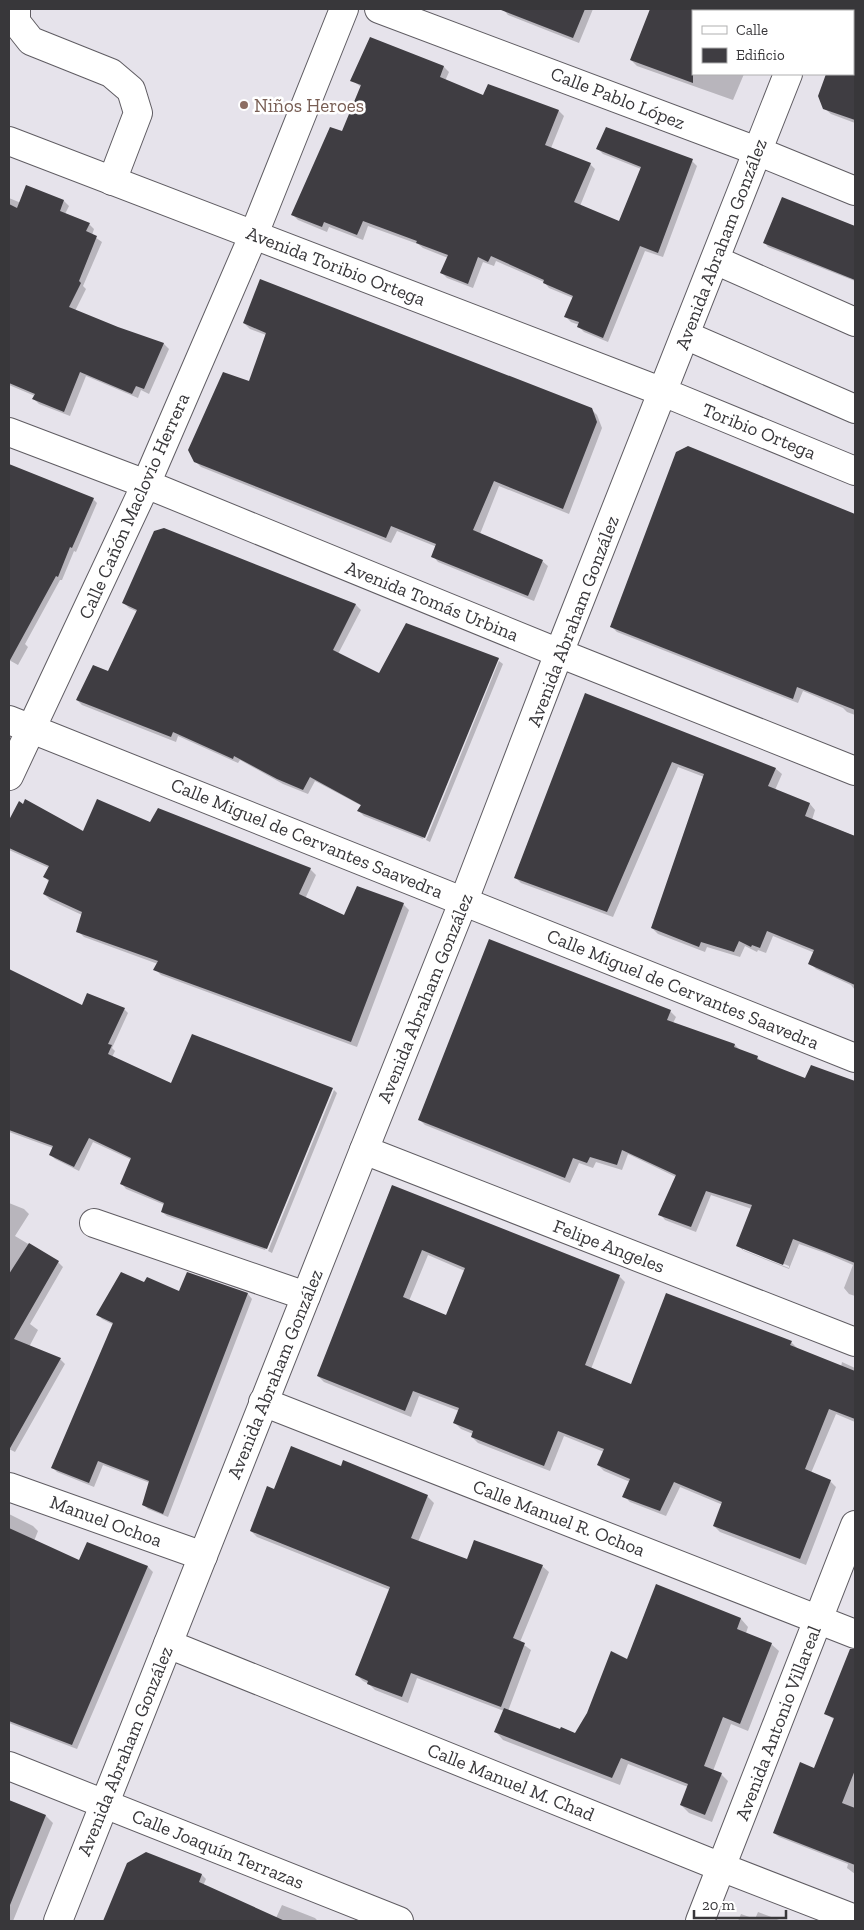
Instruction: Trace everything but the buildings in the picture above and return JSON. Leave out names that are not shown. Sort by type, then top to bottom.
[{"type":"street","points":[[16,9],[16,22],[32,41],[111,74],[131,90],[138,113],[112,181]]},
{"type":"street","name":"Calle Cañón Maclovio Herrera","points":[[9,776],[20,725],[146,484],[254,234],[344,9]]},
{"type":"street","name":"Calle Pablo López","points":[[379,9],[757,151],[855,190]]},
{"type":"street","name":"Avenida Abraham González","points":[[58,1921],[464,900],[559,653],[788,75]]},
{"type":"street","name":"Avenida Toribio Ortega","points":[[9,142],[254,234],[663,392]]},
{"type":"street","points":[[715,260],[855,322]]},
{"type":"street","points":[[685,335],[855,409]]},
{"type":"street","name":"Toribio Ortega","points":[[663,392],[855,471]]},
{"type":"street","name":"Avenida Tomás Urbina","points":[[9,432],[146,484],[559,653],[855,771]]},
{"type":"street","name":"Calle Miguel de Cervantes Saavedra","points":[[20,725],[464,900],[855,1058]]},
{"type":"street","name":"Felipe Angeles","points":[[364,1150],[855,1342]]},
{"type":"street","points":[[94,1223],[306,1296]]},
{"type":"street","name":"Calle Manuel R. Ochoa","points":[[263,1402],[855,1634]]},
{"type":"street","name":"Manuel Ochoa","points":[[9,1487],[203,1556]]},
{"type":"street","name":"Avenida Antonio Villareal","points":[[700,1921],[855,1525]]},
{"type":"street","name":"Calle Manuel M. Chad","points":[[168,1644],[721,1867],[855,1918]]},
{"type":"street","name":"Calle Joaquín Terrazas","points":[[9,1766],[399,1921]]},
{"type":"place","name":"Niños Heroes","points":[[244,105]]}]
